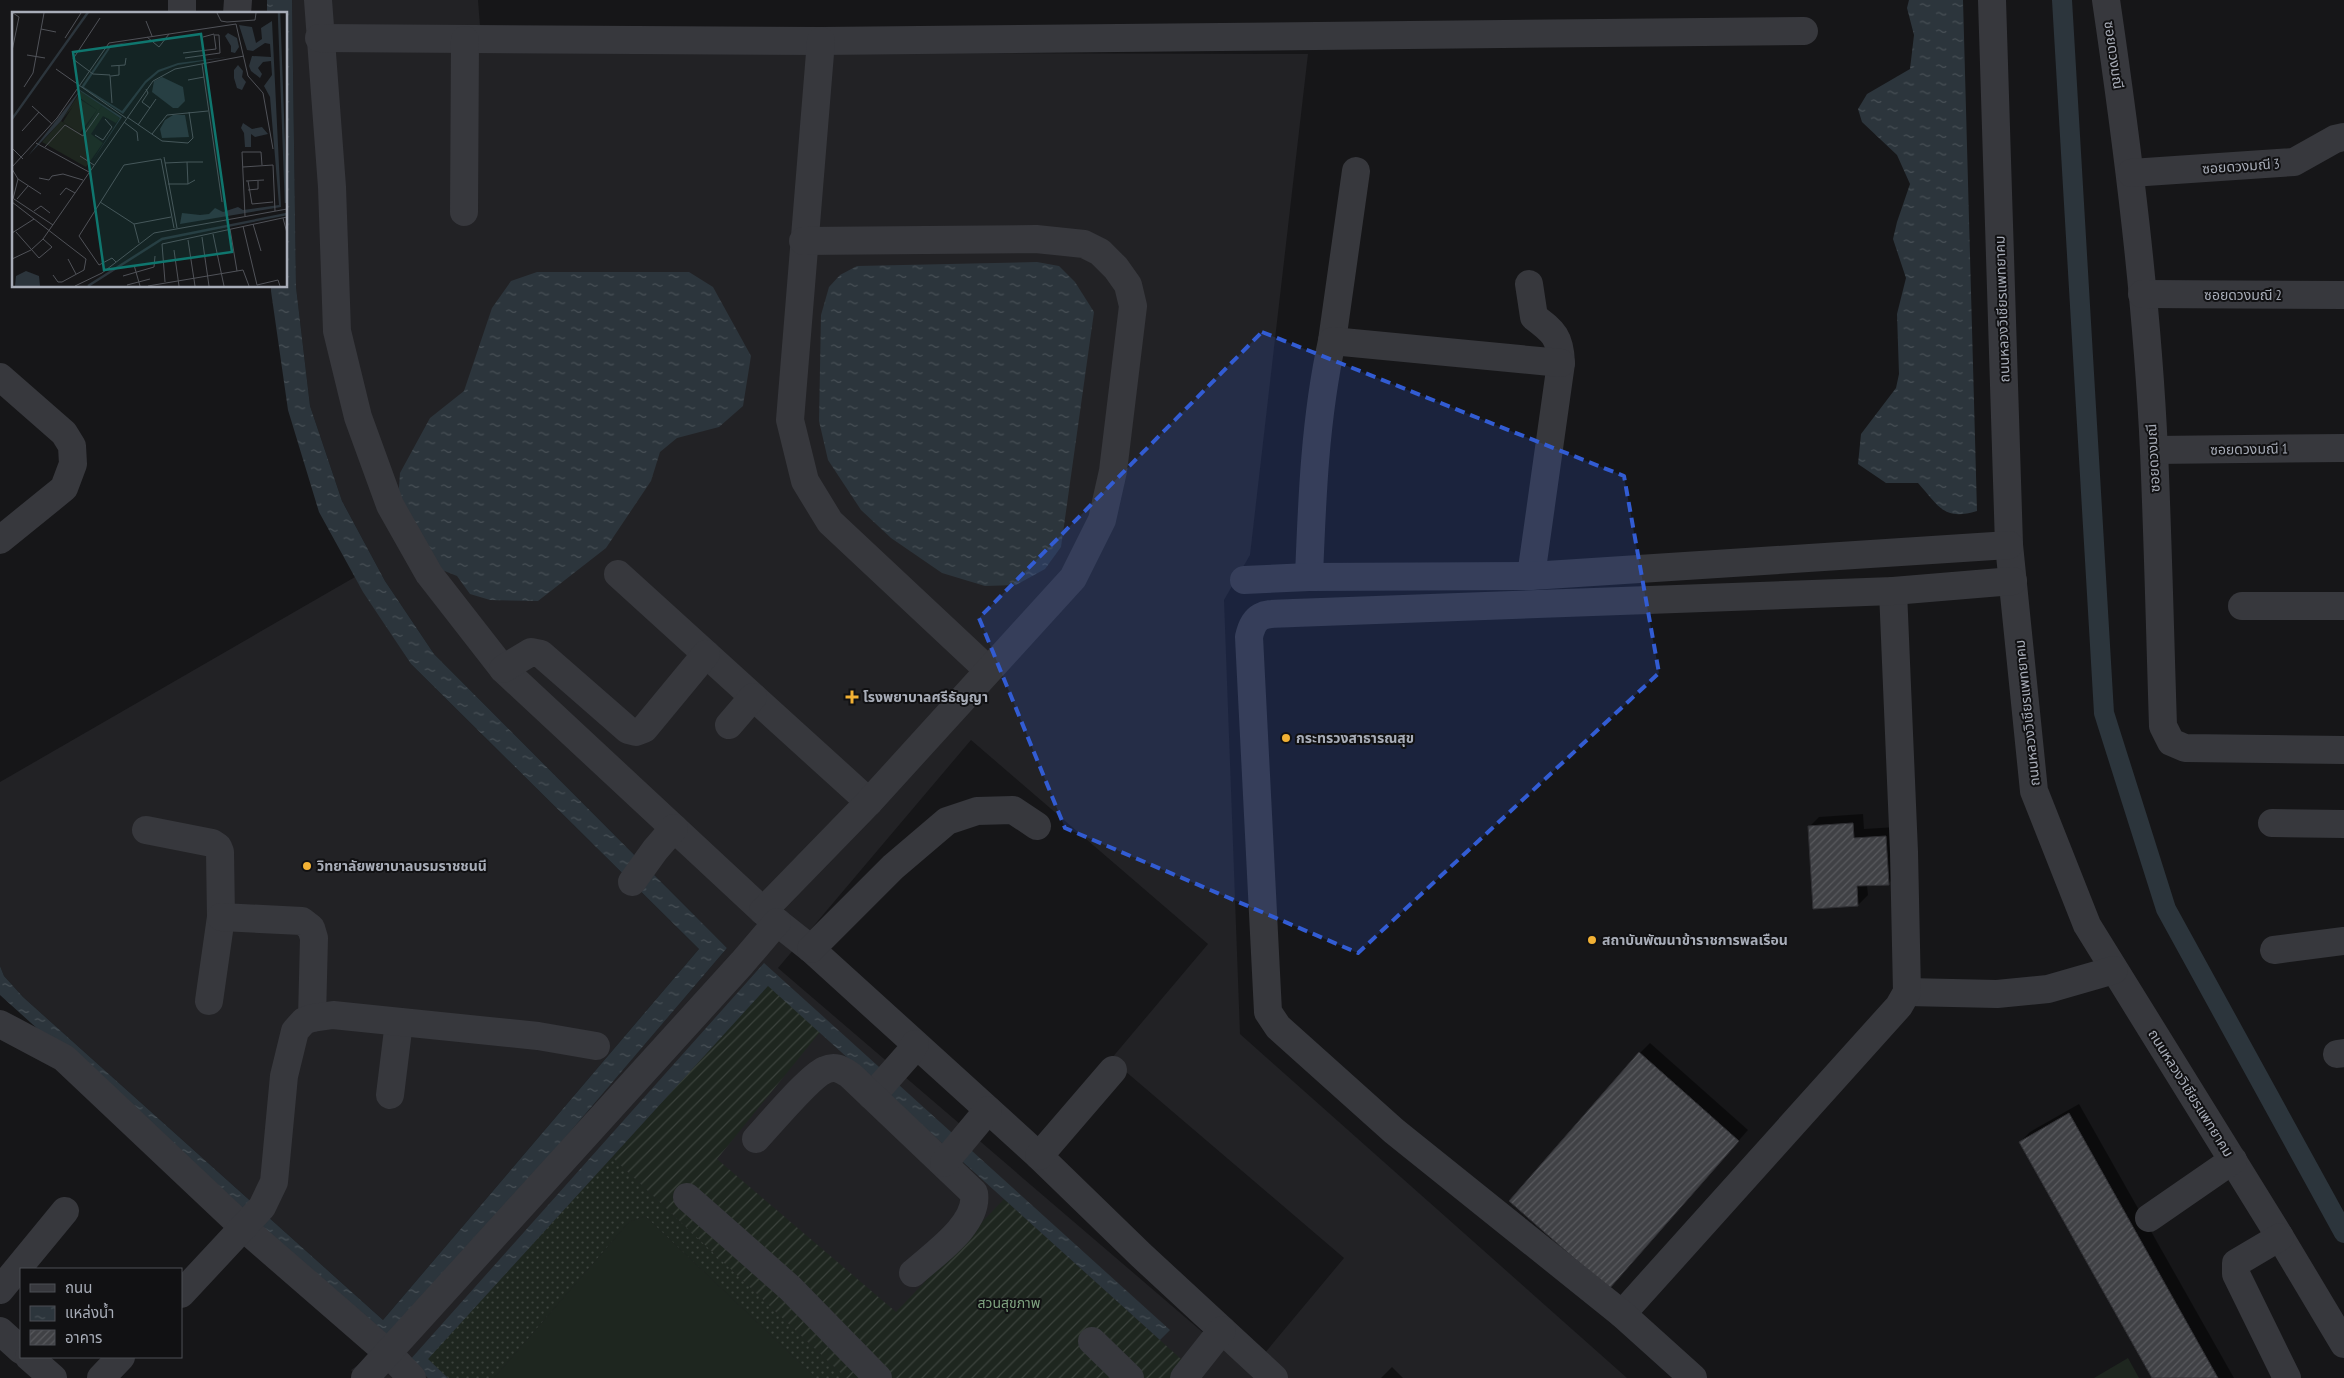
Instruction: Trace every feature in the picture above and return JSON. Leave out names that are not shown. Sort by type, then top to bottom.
[{"type":"street","points":[[318,0],[319,38],[332,187],[337,331],[358,417],[390,505],[429,574],[503,669],[671,832],[768,923],[811,949],[916,1044],[1039,1156],[1274,1378]]},
{"type":"street","name":"ถนนหลวงวิเชียรแพทยาคม","points":[[1992,0],[2009,545],[2034,791],[2087,925],[2233,1160],[2344,1344]]},
{"type":"street","name":"ซอยดวงมณี","points":[[2106,0],[2131,173],[2142,294],[2154,450],[2163,726],[2171,742],[2184,748],[2344,750]]},
{"type":"street","points":[[319,38],[821,41],[1804,31]]},
{"type":"street","points":[[464,212],[465,40]]},
{"type":"street","points":[[821,41],[803,241],[790,420],[805,481],[830,522],[988,670]]},
{"type":"street","name":"ซอยดวงมณี 3","points":[[2131,173],[2294,162],[2335,139],[2344,137]]},
{"type":"street","points":[[1309,577],[1313,472],[1324,374],[1332,342],[1356,171]]},
{"type":"street","points":[[365,1378],[389,1354],[742,963],[768,923],[869,802],[1073,578],[1102,520],[1113,471],[1133,306],[1128,285],[1116,268],[1100,252],[1084,244],[1036,239],[803,241]]},
{"type":"street","points":[[1529,284],[1534,317],[1554,333],[1561,347],[1561,363],[1531,576]]},
{"type":"street","name":"ซอยดวงมณี 2","points":[[2142,294],[2344,295]]},
{"type":"street","points":[[1332,342],[1561,363]]},
{"type":"street","points":[[0,378],[64,433],[72,446],[73,464],[64,488],[0,540]]},
{"type":"street","name":"ซอยดวงมณี 1","points":[[2154,450],[2344,448]]},
{"type":"street","points":[[1244,580],[1309,577],[1531,576],[2009,545]]},
{"type":"street","points":[[618,574],[869,802]]},
{"type":"street","points":[[1693,1378],[1622,1314],[1394,1131],[1278,1027],[1268,1012],[1248,638],[1252,623],[1261,615],[1294,613],[1893,591],[2013,582]]},
{"type":"street","points":[[1622,1314],[1900,1006],[1907,992],[1904,852],[1893,591]]},
{"type":"street","points":[[2242,606],[2344,606]]},
{"type":"street","points":[[503,669],[531,652],[541,654],[628,730],[636,732],[644,729],[706,654]]},
{"type":"street","points":[[729,725],[753,697]]},
{"type":"street","points":[[811,949],[894,867],[947,820],[977,811],[1013,810],[1038,826]]},
{"type":"street","points":[[2272,823],[2344,824]]},
{"type":"street","points":[[146,830],[212,843],[218,847],[220,852],[221,917],[209,1001]]},
{"type":"street","points":[[632,882],[671,832]]},
{"type":"street","points":[[221,917],[302,921],[311,928],[314,938],[312,1018]]},
{"type":"street","points":[[2274,950],[2344,941]]},
{"type":"street","points":[[1907,992],[1997,994],[2048,989],[2114,970]]},
{"type":"street","points":[[182,1293],[250,1220],[274,1182],[284,1076],[295,1031],[304,1021],[333,1015],[538,1036],[596,1046]]},
{"type":"street","points":[[390,1095],[399,1022]]},
{"type":"street","points":[[0,1024],[64,1058],[250,1220],[412,1378]]},
{"type":"street","points":[[880,1087],[916,1044]]},
{"type":"street","points":[[756,1138],[817,1075],[826,1069],[840,1069],[880,1087],[952,1154],[974,1193],[975,1203],[972,1214],[965,1224],[913,1273]]},
{"type":"street","points":[[1039,1156],[1113,1070]]},
{"type":"street","points":[[952,1154],[988,1110]]},
{"type":"street","points":[[2149,1218],[2233,1160]]},
{"type":"street","points":[[687,1197],[790,1288],[878,1378]]},
{"type":"street","points":[[0,1290],[66,1211]]},
{"type":"street","points":[[2280,1237],[2236,1263],[2236,1274],[2287,1378]]},
{"type":"street","points":[[1184,1378],[1222,1330]]},
{"type":"street","points":[[0,1331],[20,1349]]},
{"type":"street","points":[[1092,1341],[1130,1378]]},
{"type":"street","points":[[30,1358],[53,1378]]},
{"type":"street","points":[[101,1378],[120,1358]]},
{"type":"highlighted area","points":[[1262,332],[1624,476],[1659,673],[1358,953],[1065,828],[979,618]]},
{"type":"shaded area","name":"โรงพยาบาลศรีธัญญา","points":[[292,0],[478,0],[482,52],[1308,54],[1250,555],[1224,600],[1240,1034],[1627,1378],[359,1378],[351,1370],[388,1344],[727,948],[434,654],[385,581],[342,501],[310,406],[296,287]],"holes":[[[971,740],[1208,944],[1111,1059],[1344,1258],[1249,1372],[778,968]]]},
{"type":"shaded area","name":"วิทยาลัยพยาบาลบรมราชชนนี","points":[[355,577],[411,664],[699,949],[383,1320],[23,997],[4,976],[0,966],[0,782]]},
{"type":"green space","name":"สวนสุขภาพ","points":[[768,985],[820,1032],[717,1159],[896,1312],[1004,1199],[1202,1378],[846,1378],[612,1157]]},
{"type":"green space","points":[[612,1157],[846,1378],[816,1378],[645,1216],[629,1222],[494,1378],[448,1378],[427,1359]]},
{"type":"green space","points":[[645,1216],[816,1378],[494,1378],[629,1222]]},
{"type":"green space","points":[[2128,1358],[2139,1378],[2094,1378]]},
{"type":"water","points":[[267,0],[292,0],[296,287],[310,406],[342,501],[385,581],[434,654],[727,948],[388,1345],[0,995],[0,966],[4,976],[23,997],[383,1320],[699,949],[411,664],[363,592],[319,512],[288,410],[271,291],[271,288],[288,288],[288,12],[267,12]]},
{"type":"water","points":[[1909,0],[1963,0],[1977,511],[1966,514],[1949,513],[1937,505],[1918,483],[1886,483],[1858,464],[1861,434],[1896,388],[1899,374],[1897,314],[1906,278],[1893,239],[1910,184],[1897,155],[1862,122],[1858,109],[1867,94],[1910,69],[1914,35],[1907,8]]},
{"type":"water","points":[[1037,262],[1059,266],[1075,282],[1094,312],[1061,547],[1045,569],[1016,585],[985,586],[942,573],[891,538],[861,510],[828,460],[819,421],[821,315],[829,287],[840,275],[857,266]]},
{"type":"water","points":[[537,272],[689,272],[713,287],[751,356],[743,406],[719,427],[677,438],[660,452],[651,481],[606,548],[538,601],[490,600],[470,594],[457,576],[432,566],[398,501],[400,473],[430,418],[464,391],[492,308],[511,281]]},
{"type":"water","points":[[764,963],[1170,1330],[1160,1340],[768,986],[428,1359],[448,1378],[428,1378],[409,1361]]},
{"type":"building","points":[[1853,823],[1854,838],[1886,836],[1889,885],[1857,886],[1858,906],[1813,909],[1808,826]]},
{"type":"building","points":[[1639,1052],[1739,1141],[1609,1289],[1509,1201]]},
{"type":"building","points":[[2069,1113],[2218,1378],[2152,1378],[2019,1142]]},
{"type":"waterway","points":[[2062,0],[2104,713],[2166,909],[2344,1233]]},
{"type":"place","name":"โรงพยาบาลศรีธัญญา","points":[[852,697]]},
{"type":"place","name":"กระทรวงสาธารณสุข","points":[[1286,738]]},
{"type":"place","name":"วิทยาลัยพยาบาลบรมราชชนนี","points":[[307,866]]},
{"type":"place","name":"สถาบันพัฒนาข้าราชการพลเรือน","points":[[1592,940]]}]
